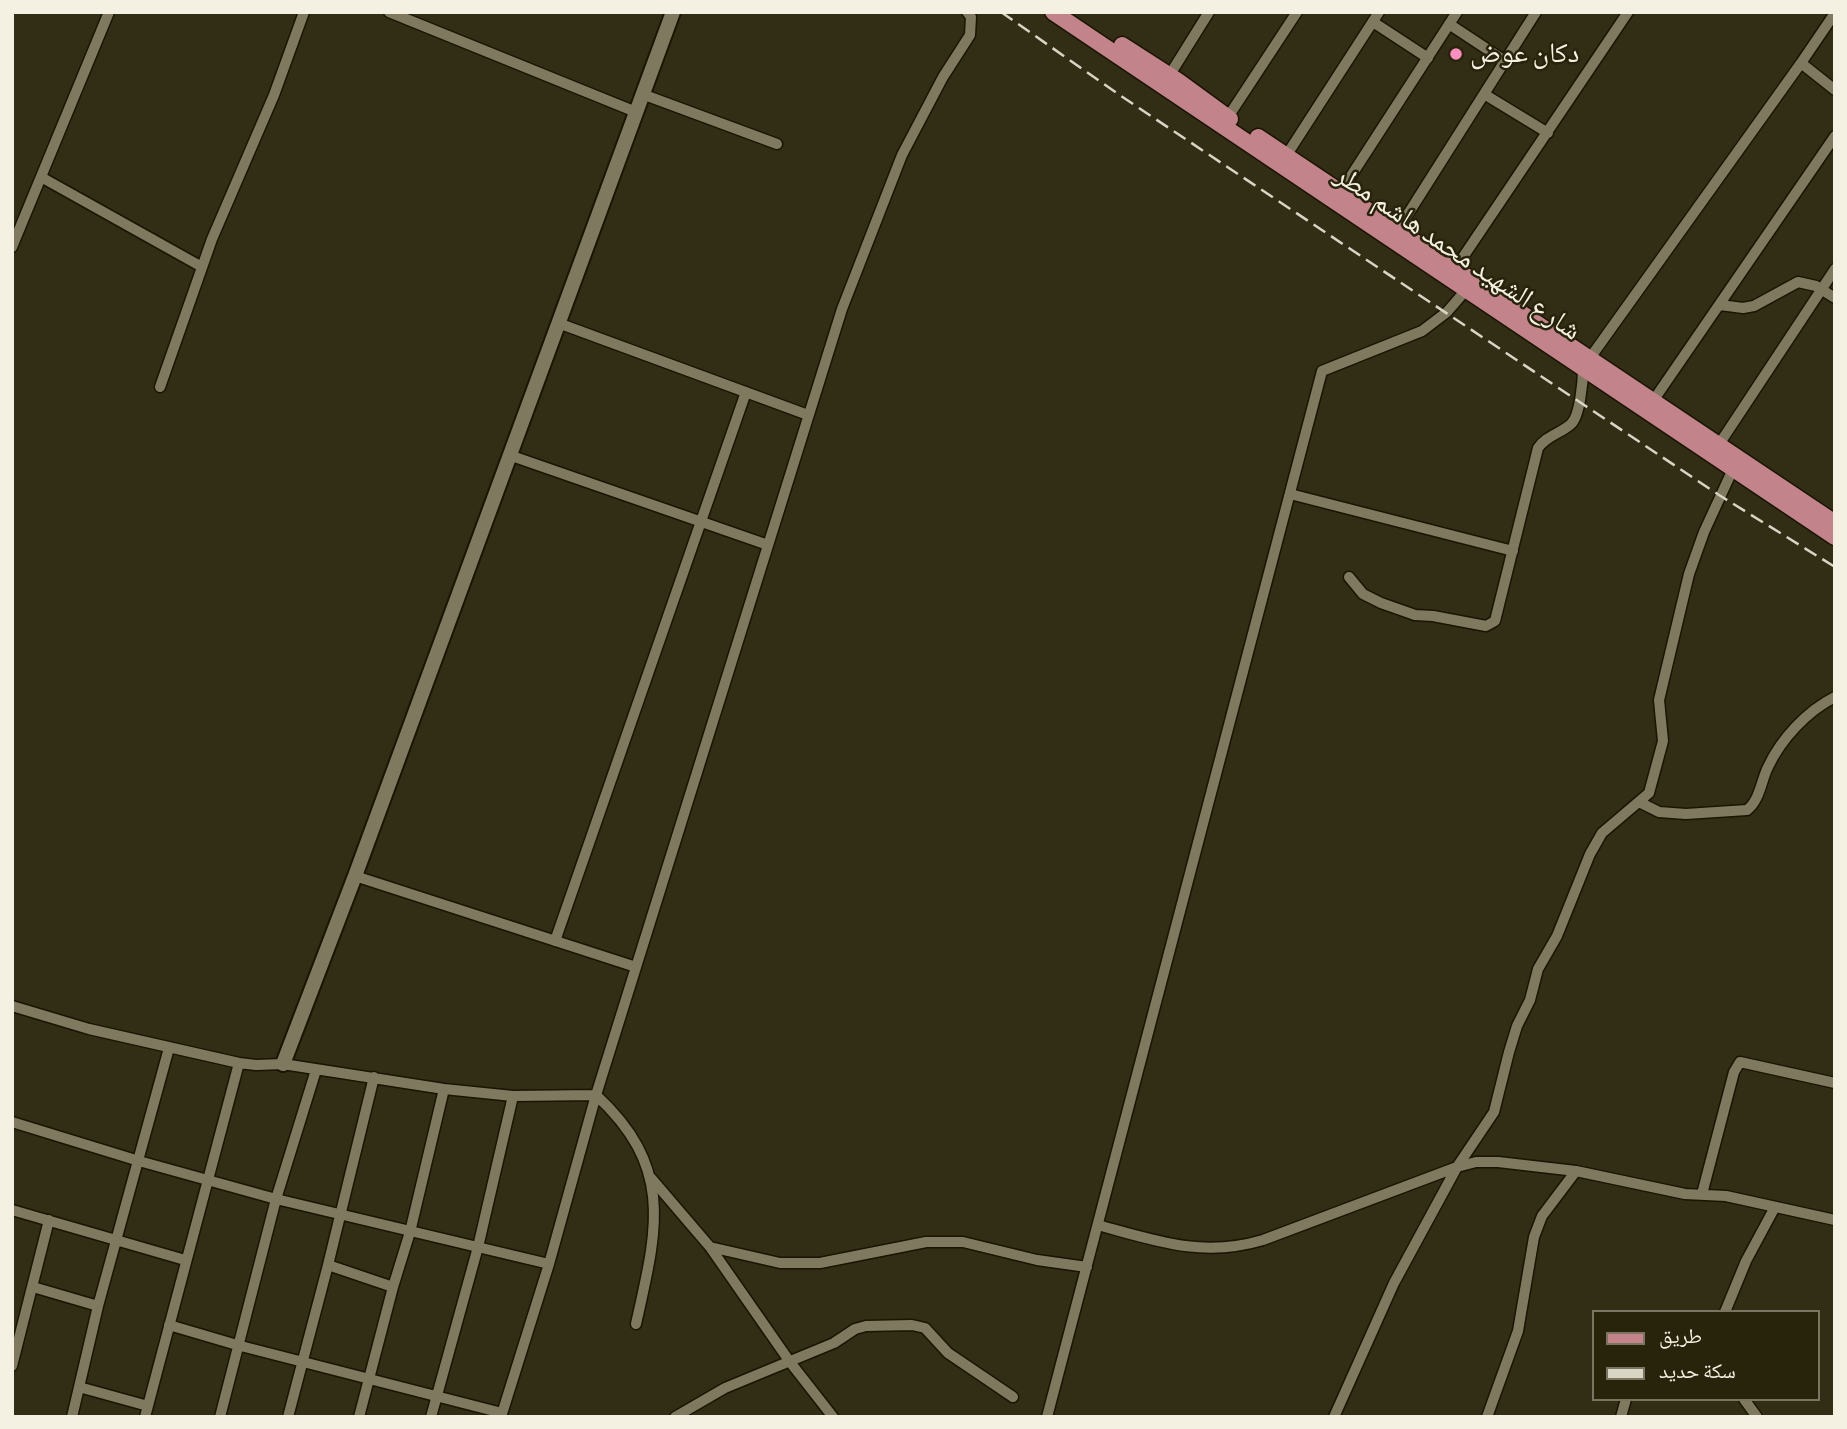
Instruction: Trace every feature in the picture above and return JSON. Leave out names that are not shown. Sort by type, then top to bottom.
[{"type":"main road","name":"شارع الشهيد محمد هاشم مطر","points":[[1053,12],[1395,236],[1455,270],[1733,469],[1835,537]]},
{"type":"main road","name":"شارع الشهيد محمد هاشم مطر","points":[[1071,12],[1340,193],[1466,290],[1653,401],[1835,523]]},
{"type":"street","points":[[12,247],[109,12]]},
{"type":"street","points":[[160,387],[226,203],[282,73],[304,12]]},
{"type":"street","points":[[388,12],[636,112]]},
{"type":"street","points":[[283,1064],[355,876],[673,12]]},
{"type":"street","points":[[169,1325],[502,1415],[550,1264],[596,1095],[842,309],[902,155],[943,77],[970,35],[971,17],[967,12]]},
{"type":"street","points":[[1169,76],[1209,12]]},
{"type":"street","points":[[1228,117],[1297,12]]},
{"type":"street","points":[[1286,156],[1379,12]]},
{"type":"street","points":[[1340,193],[1457,12]]},
{"type":"street","points":[[1395,236],[1536,12]]},
{"type":"street","points":[[1455,270],[1628,12]]},
{"type":"street","points":[[1349,577],[1363,594],[1415,615],[1433,615],[1486,626],[1495,621],[1538,448],[1544,439],[1572,424],[1577,414],[1586,363],[1835,13]]},
{"type":"street","points":[[1373,22],[1428,58]]},
{"type":"street","points":[[1449,23],[1505,61]]},
{"type":"street","points":[[1801,63],[1835,90]]},
{"type":"street","points":[[642,94],[778,144]]},
{"type":"street","points":[[1484,94],[1548,133]]},
{"type":"street","points":[[1653,401],[1835,136]]},
{"type":"street","points":[[41,177],[202,267]]},
{"type":"street","points":[[1718,446],[1835,269]]},
{"type":"street","points":[[1720,305],[1743,308],[1754,306],[1798,282],[1808,283],[1835,298]]},
{"type":"street","points":[[1047,1417],[1322,371],[1422,331],[1447,312],[1466,290]]},
{"type":"street","points":[[558,323],[808,415]]},
{"type":"street","points":[[555,941],[746,392]]},
{"type":"street","points":[[509,455],[768,545]]},
{"type":"street","points":[[1334,1417],[1394,1283],[1457,1167],[1494,1112],[1508,1052],[1530,1000],[1538,969],[1557,936],[1590,853],[1602,833],[1649,793],[1663,741],[1660,700],[1689,574],[1704,532],[1733,469]]},
{"type":"street","points":[[1290,494],[1513,551]]},
{"type":"street","points":[[1639,802],[1659,812],[1686,814],[1747,810],[1754,805],[1768,766],[1799,723],[1835,697]]},
{"type":"street","points":[[355,876],[636,967]]},
{"type":"street","points":[[12,1006],[89,1029],[239,1063],[283,1064],[444,1089],[513,1096],[596,1095],[617,1115],[634,1138],[651,1177],[710,1247],[790,1362],[834,1417]]},
{"type":"street","points":[[72,1417],[116,1240],[169,1048]]},
{"type":"street","points":[[1702,1194],[1736,1065],[1741,1062],[1748,1063],[1835,1083]]},
{"type":"street","points":[[79,1387],[146,1411],[239,1063]]},
{"type":"street","points":[[220,1417],[276,1199],[316,1070]]},
{"type":"street","points":[[288,1417],[374,1077]]},
{"type":"street","points":[[359,1417],[410,1231],[444,1089]]},
{"type":"street","points":[[431,1417],[478,1247],[513,1096]]},
{"type":"street","points":[[12,1122],[276,1199],[550,1264]]},
{"type":"street","points":[[1098,1225],[1188,1248],[1239,1247],[1476,1162],[1576,1171],[1685,1194],[1726,1196],[1835,1220]]},
{"type":"street","points":[[1487,1417],[1518,1331],[1534,1237],[1542,1216],[1576,1171]]},
{"type":"street","points":[[636,1324],[653,1233],[655,1211],[651,1177]]},
{"type":"street","points":[[1726,1310],[1746,1261],[1775,1207]]},
{"type":"street","points":[[12,1210],[185,1260]]},
{"type":"street","points":[[12,1366],[49,1220]]},
{"type":"street","points":[[710,1247],[780,1263],[820,1263],[916,1243],[963,1242],[1037,1260],[1087,1267]]},
{"type":"street","points":[[328,1265],[393,1287]]},
{"type":"street","points":[[33,1287],[99,1306]]},
{"type":"street","points":[[675,1417],[725,1388],[834,1343],[859,1327],[917,1325],[928,1331],[948,1353],[1013,1397]]},
{"type":"street","points":[[1745,1401],[1757,1417]]},
{"type":"railway","points":[[1001,12],[1121,96],[1719,495],[1835,567]]},
{"type":"place","name":"دكان عوض","points":[[1456,54]]}]
